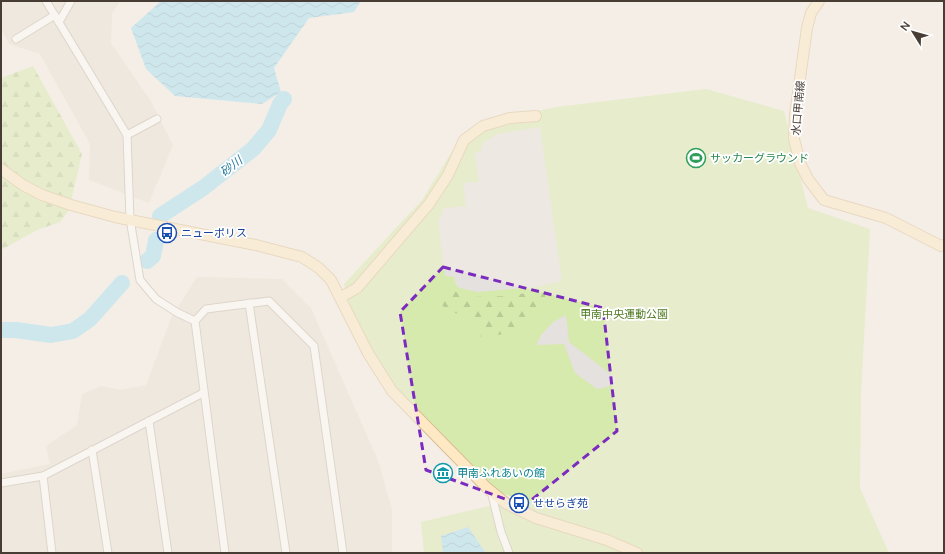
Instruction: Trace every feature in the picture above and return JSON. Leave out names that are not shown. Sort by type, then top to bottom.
[{"type":"street","points":[[46,1],[128,135],[130,219],[140,280],[156,299],[178,313],[195,321]]},
{"type":"street","points":[[16,39],[57,19],[71,1]]},
{"type":"street","name":"水口甲南線","points":[[819,1],[811,13],[807,28],[795,114],[794,140],[800,163],[808,179],[824,200],[886,218],[941,246],[944,245]]},
{"type":"street","points":[[341,297],[357,288],[429,204],[448,175],[464,140],[482,126],[510,118],[536,116]]},
{"type":"street","points":[[128,135],[157,119]]},
{"type":"street","points":[[1,169],[23,185],[42,195],[71,205],[130,219],[256,245],[302,257],[319,268],[331,280],[341,297],[368,353],[392,391],[491,491],[507,504],[536,518],[614,543],[637,553]]},
{"type":"street","points":[[225,553],[203,393],[195,321],[206,309],[269,301],[314,346],[342,553]]},
{"type":"street","points":[[249,303],[286,553]]},
{"type":"street","points":[[1,483],[43,476],[203,393]]},
{"type":"street","points":[[150,421],[168,553]]},
{"type":"street","points":[[92,450],[108,553]]},
{"type":"street","points":[[43,476],[52,553]]},
{"type":"street","points":[[491,491],[501,532],[509,553]]},
{"type":"highlighted area","points":[[443,267],[603,308],[617,431],[524,506],[426,470],[400,312]]},
{"type":"shaded area","points":[[1,1],[120,1],[112,13],[111,43],[152,103],[173,145],[149,203],[89,180],[90,144],[40,54],[9,44],[1,29]]},
{"type":"shaded area","points":[[540,127],[562,281],[536,287],[477,292],[460,288],[456,285],[454,277],[445,276],[438,222],[444,208],[466,206],[463,183],[479,182],[475,153],[481,151],[482,144],[497,134]]},
{"type":"shaded area","points":[[197,277],[282,279],[311,308],[379,463],[392,510],[392,553],[1,553],[1,474],[50,464],[46,446],[77,425],[82,394],[101,386],[121,390],[146,385],[171,318]]},
{"type":"shaded area","points":[[566,315],[569,342],[617,379],[608,387],[597,389],[575,373],[564,344],[536,345],[541,335],[553,322]]},
{"type":"green space","points":[[33,66],[82,154],[69,210],[60,222],[37,230],[1,250],[1,78]]},
{"type":"green space","name":"甲南中央運動公園","points":[[706,89],[784,111],[808,208],[870,229],[861,393],[860,488],[889,553],[424,553],[421,522],[518,499],[499,492],[428,423],[406,398],[385,372],[368,345],[354,315],[344,284],[422,200],[456,145],[479,123],[556,107]]},
{"type":"green space","points":[[446,289],[472,297],[511,296],[545,289],[545,302],[533,318],[519,331],[481,338],[476,317],[450,312],[437,301]]},
{"type":"water","points":[[161,1],[361,1],[354,12],[309,18],[274,68],[281,92],[262,104],[175,96],[146,69],[131,28]]},
{"type":"water","points":[[468,527],[486,553],[443,553],[441,536]]},
{"type":"waterway","name":"砂川","points":[[160,216],[203,188],[253,149],[269,130],[280,104],[284,99]]},
{"type":"waterway","name":"砂川","points":[[147,261],[153,256],[156,240]]},
{"type":"waterway","name":"砂川","points":[[1,330],[16,330],[51,335],[73,331],[90,319],[122,283]]},
{"type":"place","name":"サッカーグラウンド","points":[[696,158]]},
{"type":"place","name":"ニューポリス","points":[[167,233]]},
{"type":"place","name":"甲南ふれあいの館","points":[[443,473]]},
{"type":"place","name":"せせらぎ苑","points":[[519,503]]}]
